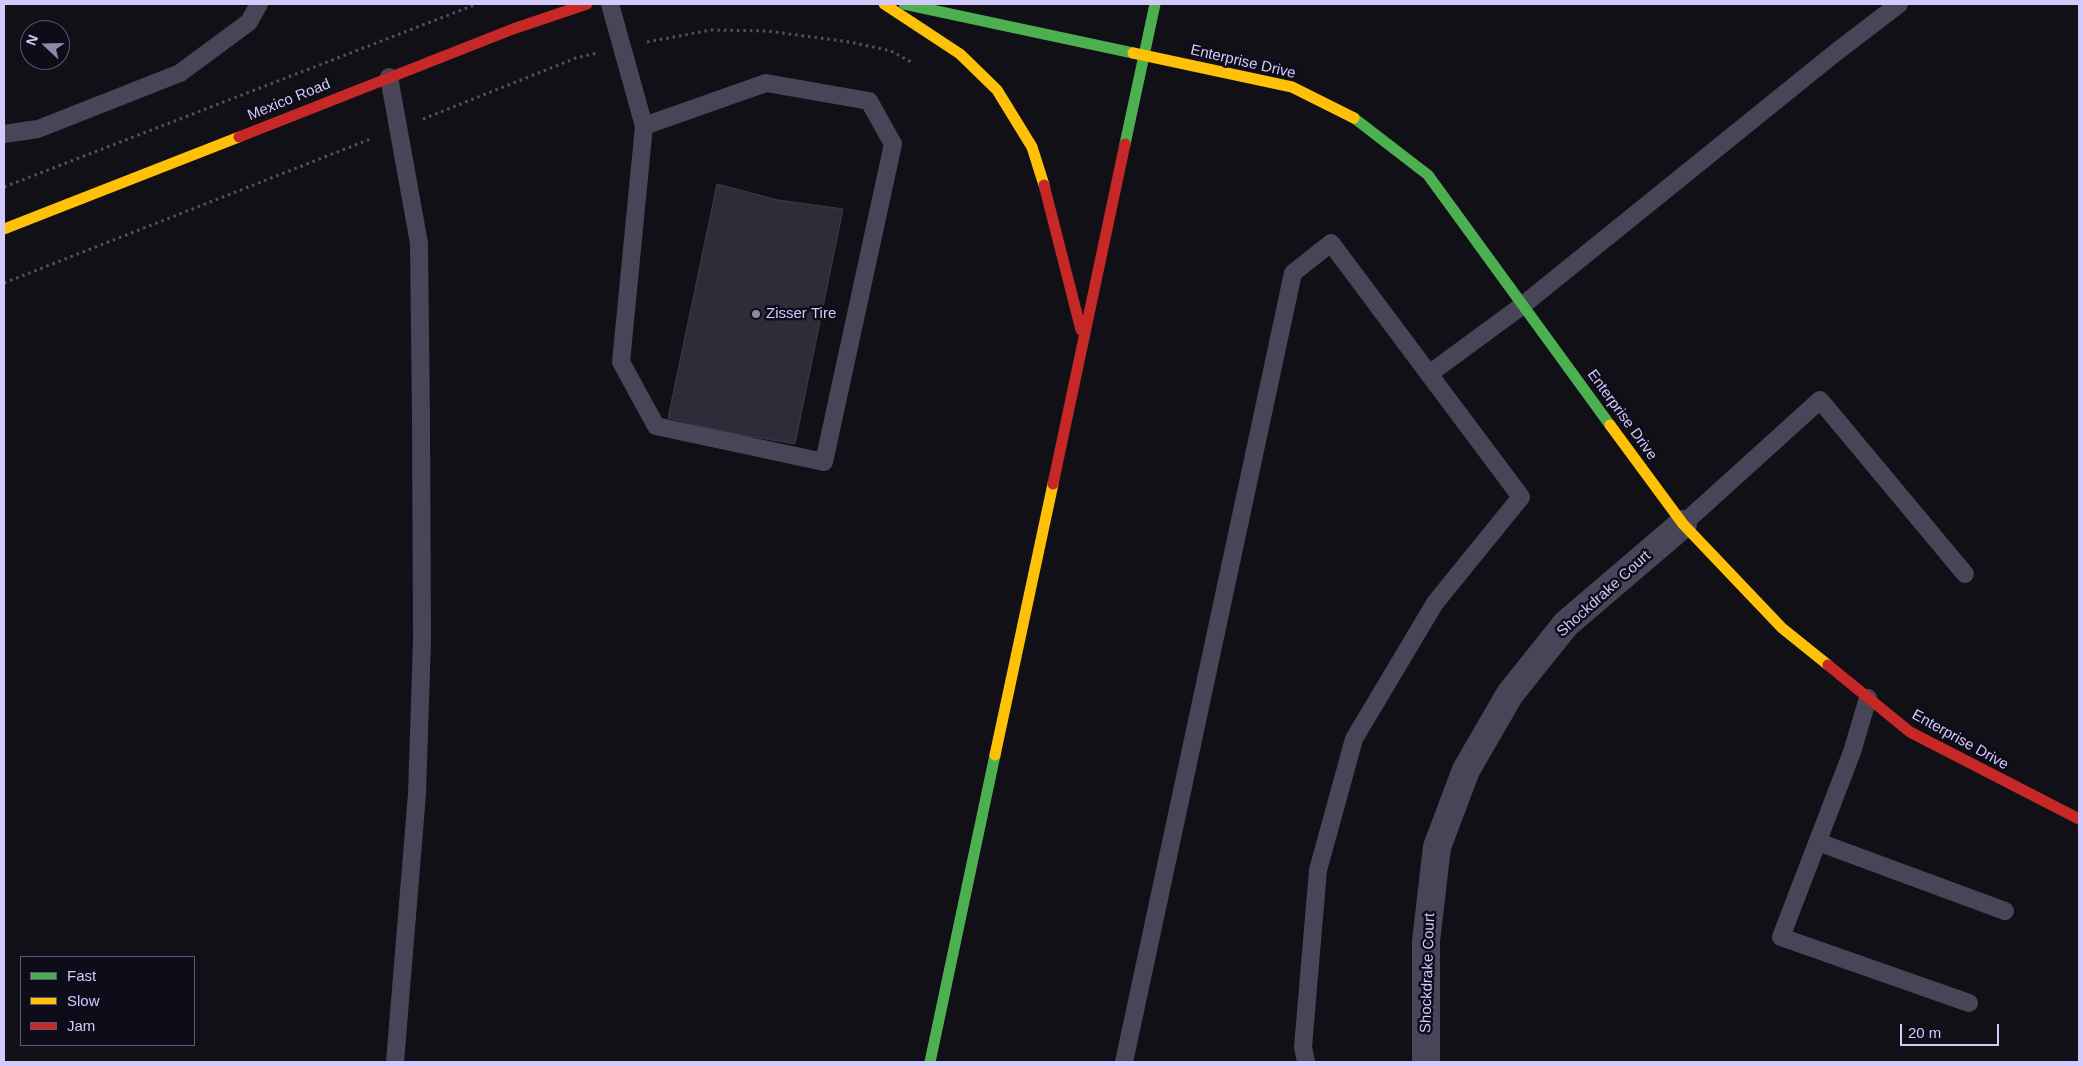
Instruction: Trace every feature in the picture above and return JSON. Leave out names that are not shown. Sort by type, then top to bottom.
[{"type":"street","name":"Mexico Road","points":[[4,229],[513,29],[587,4]]},
{"type":"street","points":[[884,4],[960,54],[997,90],[1032,147],[1048,196],[1082,337]]},
{"type":"street","points":[[904,4],[1144,54]]},
{"type":"street","points":[[930,1062],[1082,337],[1155,4]]},
{"type":"street","name":"Enterprise Drive","points":[[1144,54],[1292,87],[1354,118],[1428,175],[1683,524],[1782,628],[1910,732],[2064,813],[2079,819]]},
{"type":"street","name":"Shockdrake Court","points":[[1426,1062],[1426,941],[1437,846],[1466,770],[1510,694],[1566,624],[1683,524]]},
{"type":"lane","points":[[4,134],[38,129],[180,72],[249,22],[259,4]]},
{"type":"lane","points":[[610,4],[644,126],[621,362],[656,426],[824,462],[893,144],[869,101],[766,83],[644,126]]},
{"type":"lane","points":[[1429,374],[1523,305],[1835,53],[1900,4]]},
{"type":"lane","points":[[389,77],[419,243],[422,640],[417,794],[394,1062]]},
{"type":"lane","points":[[1124,1062],[1293,273],[1331,243],[1521,497],[1435,603],[1354,739],[1318,870],[1303,1047],[1306,1062]]},
{"type":"lane","points":[[1683,524],[1820,400],[1965,574]]},
{"type":"lane","points":[[1868,698],[1852,752],[1781,937],[1969,1003]]},
{"type":"lane","points":[[1818,842],[2005,911]]},
{"type":"path","points":[[4,187],[477,4]]},
{"type":"path","points":[[4,283],[576,58],[622,46],[711,30],[767,31],[850,42],[891,51],[920,66]]},
{"type":"building","name":"Zisser Tire","points":[[717,184],[778,200],[843,209],[795,444],[732,433],[668,418]]},
{"type":"traffic: fast","points":[[904,4],[1133,53]]},
{"type":"traffic: fast","points":[[1125,144],[1155,4]]},
{"type":"traffic: fast","points":[[1354,118],[1428,175],[1610,425]]},
{"type":"traffic: fast","points":[[930,1062],[995,755]]},
{"type":"traffic: slow","points":[[884,4],[960,54],[997,90],[1032,147],[1044,185]]},
{"type":"traffic: slow","points":[[1133,53],[1292,87],[1354,118]]},
{"type":"traffic: slow","points":[[4,229],[239,137]]},
{"type":"traffic: slow","points":[[1610,425],[1683,524],[1782,628],[1828,665]]},
{"type":"traffic: slow","points":[[995,755],[1053,484]]},
{"type":"traffic: jam","points":[[239,137],[513,29],[587,4]]},
{"type":"traffic: jam","points":[[1053,484],[1125,144]]},
{"type":"traffic: jam","points":[[1044,185],[1081,330]]},
{"type":"traffic: jam","points":[[1828,665],[1910,732],[2079,819]]},
{"type":"place","name":"Zisser Tire","points":[[756,314]]}]
